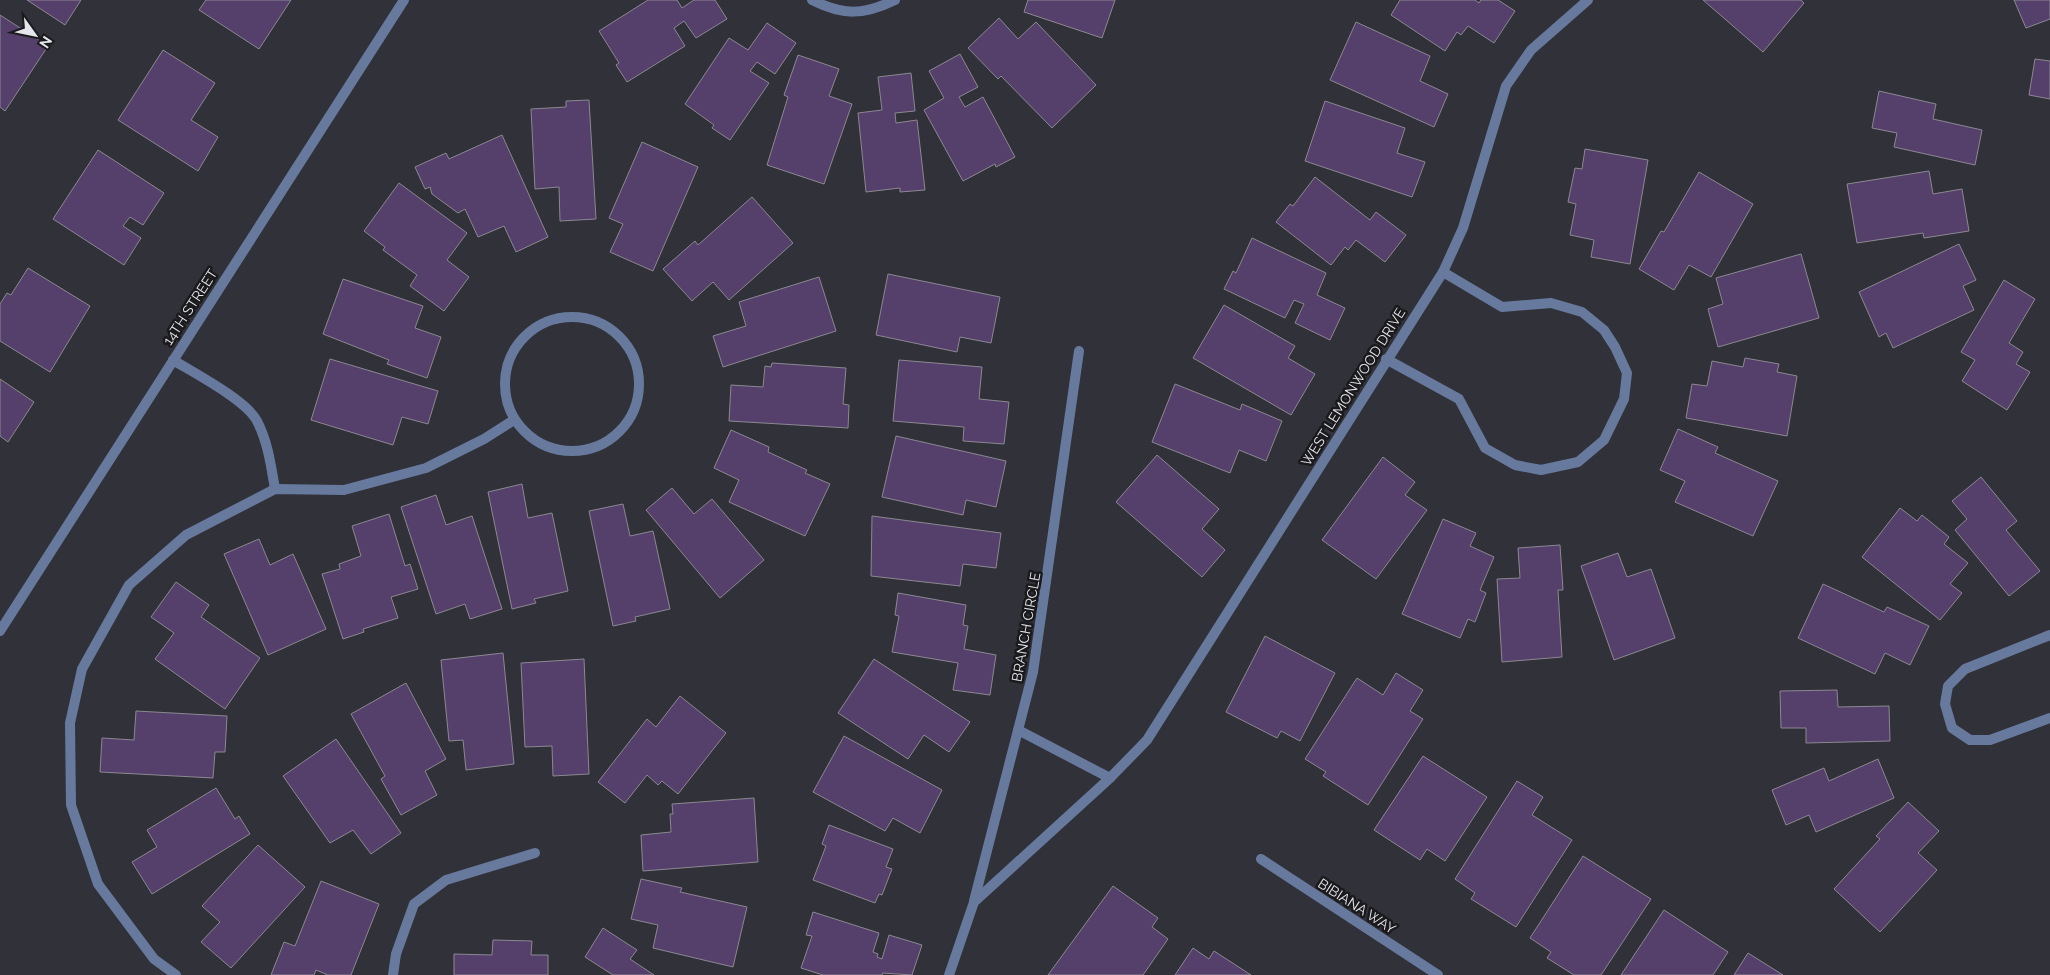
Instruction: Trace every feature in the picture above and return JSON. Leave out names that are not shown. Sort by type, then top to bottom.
[{"type":"street","name":"14TH STREET","points":[[0,631],[404,0]]},
{"type":"street","points":[[812,0],[842,11],[872,11],[895,0]]},
{"type":"street","name":"WEST LEMONWOOD DRIVE","points":[[974,902],[1110,778],[1147,740],[1386,359],[1443,272],[1463,228],[1506,86],[1531,50],[1588,0]]},
{"type":"street","points":[[1386,359],[1459,399],[1485,448],[1515,465],[1540,470],[1578,462],[1604,440],[1624,399],[1627,374],[1615,346],[1604,330],[1582,312],[1551,303],[1502,307],[1443,272]]},
{"type":"street","points":[[562,317],[588,318],[612,329],[630,349],[638,374],[637,400],[626,424],[607,442],[582,451],[555,450],[531,439],[514,420],[504,395],[506,368],[517,344],[536,326],[562,317]]},
{"type":"street","name":"BRANCH CIRCLE","points":[[949,975],[974,902],[1034,672],[1079,351]]},
{"type":"street","points":[[173,360],[238,401],[256,420],[267,444],[275,489]]},
{"type":"street","points":[[176,975],[154,959],[98,884],[71,805],[70,723],[82,669],[129,585],[186,535],[275,489],[344,490],[426,468],[484,439],[514,420]]},
{"type":"street","points":[[2050,635],[1965,669],[1948,686],[1945,704],[1952,728],[1970,740],[1990,740],[2050,718]]},
{"type":"street","points":[[1018,730],[1110,778]]},
{"type":"street","points":[[393,975],[396,954],[414,904],[446,880],[535,853]]},
{"type":"street","name":"BIBIANA WAY","points":[[1261,860],[1438,975]]},
{"type":"building","points":[[27,0],[81,0],[65,25]]},
{"type":"building","points":[[206,0],[291,0],[259,49],[199,10]]},
{"type":"building","points":[[648,0],[677,0],[682,8],[694,0],[715,0],[727,19],[696,38],[684,21],[674,28],[685,46],[627,82],[616,65],[619,63],[599,31]]},
{"type":"building","points":[[1028,0],[1115,0],[1102,38],[1024,12]]},
{"type":"building","points":[[1400,0],[1475,0],[1479,3],[1481,0],[1498,0],[1515,11],[1494,43],[1468,26],[1461,35],[1457,32],[1445,51],[1391,15]]},
{"type":"building","points":[[1703,0],[1801,0],[1804,3],[1763,52]]},
{"type":"building","points":[[2014,0],[2050,0],[2050,19],[2026,28]]},
{"type":"building","points":[[0,15],[48,46],[5,111],[0,107]]},
{"type":"building","points":[[999,18],[1018,39],[1036,22],[1096,85],[1052,128],[1001,76],[998,79],[968,48]]},
{"type":"building","points":[[1356,22],[1430,56],[1420,81],[1448,94],[1434,127],[1330,80]]},
{"type":"building","points":[[767,23],[796,43],[775,74],[757,62],[750,71],[769,83],[730,140],[712,128],[714,125],[685,104],[729,38],[748,50]]},
{"type":"building","points":[[163,50],[215,83],[191,120],[218,137],[198,171],[118,120]]},
{"type":"building","points":[[960,54],[978,87],[959,97],[965,107],[983,97],[1015,157],[996,167],[995,164],[963,181],[924,110],[944,98],[929,71]]},
{"type":"building","points":[[798,55],[839,69],[829,96],[852,104],[824,184],[767,165],[788,97],[784,95]]},
{"type":"building","points":[[2035,59],[2050,61],[2050,99],[2029,95]]},
{"type":"building","points":[[911,73],[915,111],[895,113],[896,123],[917,120],[925,190],[900,192],[900,188],[866,192],[858,113],[882,110],[878,77]]},
{"type":"building","points":[[1879,91],[1936,104],[1933,119],[1982,130],[1975,165],[1894,147],[1897,133],[1872,128]]},
{"type":"building","points":[[589,100],[596,219],[560,221],[559,187],[535,189],[531,109],[566,107],[566,101]]},
{"type":"building","points":[[1325,101],[1405,128],[1397,153],[1425,162],[1412,197],[1305,161]]},
{"type":"building","points":[[502,135],[548,237],[516,252],[504,226],[478,237],[465,209],[458,213],[432,194],[430,187],[425,189],[415,167],[446,153],[449,159]]},
{"type":"building","points":[[642,142],[698,167],[653,271],[610,252],[623,224],[609,218]]},
{"type":"building","points":[[1585,149],[1648,160],[1630,264],[1591,257],[1594,240],[1570,235],[1576,204],[1568,202],[1575,168],[1582,169]]},
{"type":"building","points":[[98,150],[164,193],[143,225],[130,217],[123,226],[141,238],[124,265],[53,219]]},
{"type":"building","points":[[1929,171],[1933,194],[1962,189],[1969,231],[1924,238],[1923,233],[1857,243],[1847,184]]},
{"type":"building","points":[[1699,172],[1753,204],[1711,277],[1689,265],[1674,290],[1639,269],[1661,231],[1664,232]]},
{"type":"building","points":[[1315,177],[1370,220],[1376,212],[1406,235],[1385,262],[1356,240],[1348,250],[1345,247],[1331,265],[1276,222],[1290,204],[1293,206]]},
{"type":"building","points":[[399,183],[467,233],[447,260],[469,277],[444,311],[410,286],[417,275],[383,250],[385,247],[364,231]]},
{"type":"building","points":[[752,197],[793,243],[729,300],[713,282],[692,301],[663,269],[695,241],[698,245]]},
{"type":"building","points":[[1252,238],[1326,273],[1317,295],[1345,308],[1330,340],[1295,323],[1304,304],[1294,300],[1285,318],[1224,289],[1233,271],[1236,273]]},
{"type":"building","points":[[1959,244],[1976,280],[1963,286],[1974,310],[1893,348],[1886,333],[1879,337],[1859,292]]},
{"type":"building","points":[[1801,254],[1819,318],[1718,347],[1708,309],[1723,304],[1716,278]]},
{"type":"building","points":[[28,268],[90,306],[50,372],[0,341],[0,304],[7,293],[11,295]]},
{"type":"building","points":[[888,274],[1000,297],[991,343],[960,337],[957,352],[876,335]]},
{"type":"building","points":[[819,277],[836,331],[723,367],[713,336],[746,326],[739,302]]},
{"type":"building","points":[[343,279],[423,306],[415,328],[441,337],[427,378],[387,364],[389,360],[323,334]]},
{"type":"building","points":[[2004,280],[2035,299],[2009,343],[2023,352],[2016,364],[2030,372],[2007,410],[1962,381],[1975,360],[1961,352]]},
{"type":"building","points":[[1224,305],[1295,346],[1288,358],[1315,374],[1291,415],[1193,358]]},
{"type":"building","points":[[1745,358],[1779,364],[1777,372],[1797,376],[1787,436],[1686,418],[1692,384],[1707,386],[1712,361],[1743,367]]},
{"type":"building","points":[[330,359],[438,391],[428,424],[402,417],[393,445],[311,420]]},
{"type":"building","points":[[899,360],[982,367],[979,399],[1009,402],[1004,444],[963,441],[964,427],[893,421]]},
{"type":"building","points":[[772,363],[846,368],[843,404],[849,405],[848,428],[729,421],[731,385],[763,387],[765,366],[771,367]]},
{"type":"building","points":[[0,379],[34,402],[8,442],[0,436]]},
{"type":"building","points":[[1175,384],[1240,410],[1242,404],[1282,421],[1266,461],[1239,450],[1230,473],[1152,442]]},
{"type":"building","points":[[1678,429],[1718,447],[1715,453],[1778,481],[1753,536],[1675,502],[1685,481],[1660,470]]},
{"type":"building","points":[[731,430],[769,447],[768,452],[807,470],[805,473],[830,484],[805,536],[729,502],[739,480],[714,468]]},
{"type":"building","points":[[896,436],[1006,461],[996,507],[966,500],[963,515],[882,497]]},
{"type":"building","points":[[1157,455],[1219,509],[1202,529],[1225,550],[1202,577],[1116,502]]},
{"type":"building","points":[[1383,457],[1415,482],[1405,495],[1427,510],[1376,579],[1322,540]]},
{"type":"building","points":[[1981,477],[2017,521],[2006,530],[2040,571],[2009,596],[1955,530],[1967,519],[1952,501]]},
{"type":"building","points":[[522,484],[528,518],[552,513],[568,591],[534,599],[536,603],[512,609],[488,492]]},
{"type":"building","points":[[672,488],[694,514],[712,499],[764,560],[720,598],[646,510]]},
{"type":"building","points":[[436,495],[446,525],[472,516],[502,609],[470,619],[465,604],[436,614],[401,507]]},
{"type":"building","points":[[623,504],[630,536],[653,531],[670,609],[635,617],[636,621],[613,626],[589,511]]},
{"type":"building","points":[[1900,508],[1917,521],[1922,515],[1949,537],[1944,544],[1968,563],[1950,584],[1962,593],[1940,620],[1862,557]]},
{"type":"building","points":[[389,514],[405,566],[410,564],[418,589],[391,597],[398,618],[363,629],[364,632],[343,639],[322,574],[340,569],[339,564],[361,556],[352,526]]},
{"type":"building","points":[[872,516],[1001,533],[996,568],[963,564],[960,586],[871,576]]},
{"type":"building","points":[[1443,519],[1476,533],[1470,546],[1494,557],[1480,590],[1486,593],[1475,622],[1468,619],[1460,638],[1402,614]]},
{"type":"building","points":[[259,539],[270,565],[293,554],[326,629],[268,655],[224,554]]},
{"type":"building","points":[[1560,545],[1563,590],[1558,590],[1562,657],[1502,662],[1497,579],[1520,578],[1518,548]]},
{"type":"building","points":[[1618,553],[1627,577],[1651,569],[1675,638],[1614,660],[1581,566]]},
{"type":"building","points":[[176,582],[209,605],[201,617],[260,658],[225,709],[155,659],[174,633],[151,617]]},
{"type":"building","points":[[1823,584],[1884,612],[1887,607],[1929,626],[1910,665],[1885,653],[1875,674],[1798,638]]},
{"type":"building","points":[[898,593],[966,605],[963,625],[968,626],[964,649],[996,655],[990,695],[953,690],[958,663],[892,652],[899,616],[895,615]]},
{"type":"building","points":[[1265,636],[1335,673],[1300,741],[1281,731],[1277,738],[1226,712]]},
{"type":"building","points":[[503,653],[514,764],[466,770],[463,740],[449,741],[441,660]]},
{"type":"building","points":[[584,659],[589,774],[553,776],[552,746],[525,747],[521,663]]},
{"type":"building","points":[[874,659],[970,722],[949,752],[924,735],[908,759],[838,713]]},
{"type":"building","points":[[1396,673],[1423,690],[1410,711],[1423,719],[1368,805],[1323,776],[1326,772],[1305,759],[1357,678],[1383,695]]},
{"type":"building","points":[[406,683],[446,759],[425,771],[437,795],[401,815],[381,779],[385,776],[351,714]]},
{"type":"building","points":[[1837,690],[1838,707],[1889,706],[1890,741],[1806,743],[1806,728],[1781,728],[1780,691]]},
{"type":"building","points":[[680,696],[726,733],[678,794],[662,781],[658,785],[647,775],[625,803],[598,782],[647,719],[656,727]]},
{"type":"building","points":[[136,711],[227,716],[225,752],[215,752],[213,778],[100,772],[102,738],[134,740]]},
{"type":"building","points":[[844,736],[942,790],[920,833],[893,818],[885,831],[813,792]]},
{"type":"building","points":[[336,739],[401,833],[371,854],[353,830],[330,843],[283,776]]},
{"type":"building","points":[[1423,756],[1487,797],[1445,861],[1427,849],[1420,860],[1374,830]]},
{"type":"building","points":[[1878,759],[1894,798],[1816,832],[1809,815],[1786,825],[1772,790],[1824,768],[1829,781]]},
{"type":"building","points":[[1517,781],[1543,797],[1532,815],[1572,840],[1516,927],[1471,899],[1475,893],[1455,879]]},
{"type":"building","points":[[216,788],[235,819],[239,816],[250,834],[152,894],[132,862],[157,847],[147,830]]},
{"type":"building","points":[[754,798],[758,862],[643,871],[641,835],[671,832],[670,814],[673,814],[672,804]]},
{"type":"building","points":[[1908,802],[1939,831],[1918,853],[1937,870],[1880,932],[1834,889],[1880,839],[1876,836]]},
{"type":"building","points":[[829,825],[893,849],[886,867],[892,869],[882,895],[879,894],[875,903],[813,880],[826,846],[822,844]]},
{"type":"building","points":[[258,845],[305,887],[231,968],[201,942],[220,922],[202,906]]},
{"type":"building","points":[[1583,856],[1651,899],[1601,975],[1574,975],[1547,958],[1551,952],[1530,938]]},
{"type":"building","points":[[641,879],[682,888],[680,892],[747,907],[733,967],[653,948],[658,925],[631,919]]},
{"type":"building","points":[[321,881],[379,904],[351,975],[328,975],[316,970],[314,975],[271,975],[284,942],[295,946]]},
{"type":"building","points":[[1113,886],[1158,918],[1152,927],[1168,939],[1143,975],[1048,975]]},
{"type":"building","points":[[1664,910],[1728,952],[1713,975],[1621,975]]},
{"type":"building","points":[[813,912],[879,933],[873,952],[882,959],[889,935],[922,945],[912,975],[883,973],[882,975],[823,975],[801,968],[812,936],[806,935]]},
{"type":"building","points":[[603,928],[637,950],[630,959],[654,975],[613,975],[585,957]]},
{"type":"building","points":[[493,940],[532,941],[531,955],[548,955],[548,975],[454,975],[454,954],[492,955]]},
{"type":"building","points":[[1193,948],[1209,959],[1214,951],[1251,975],[1175,975]]},
{"type":"building","points":[[1748,953],[1783,975],[1734,975]]}]
